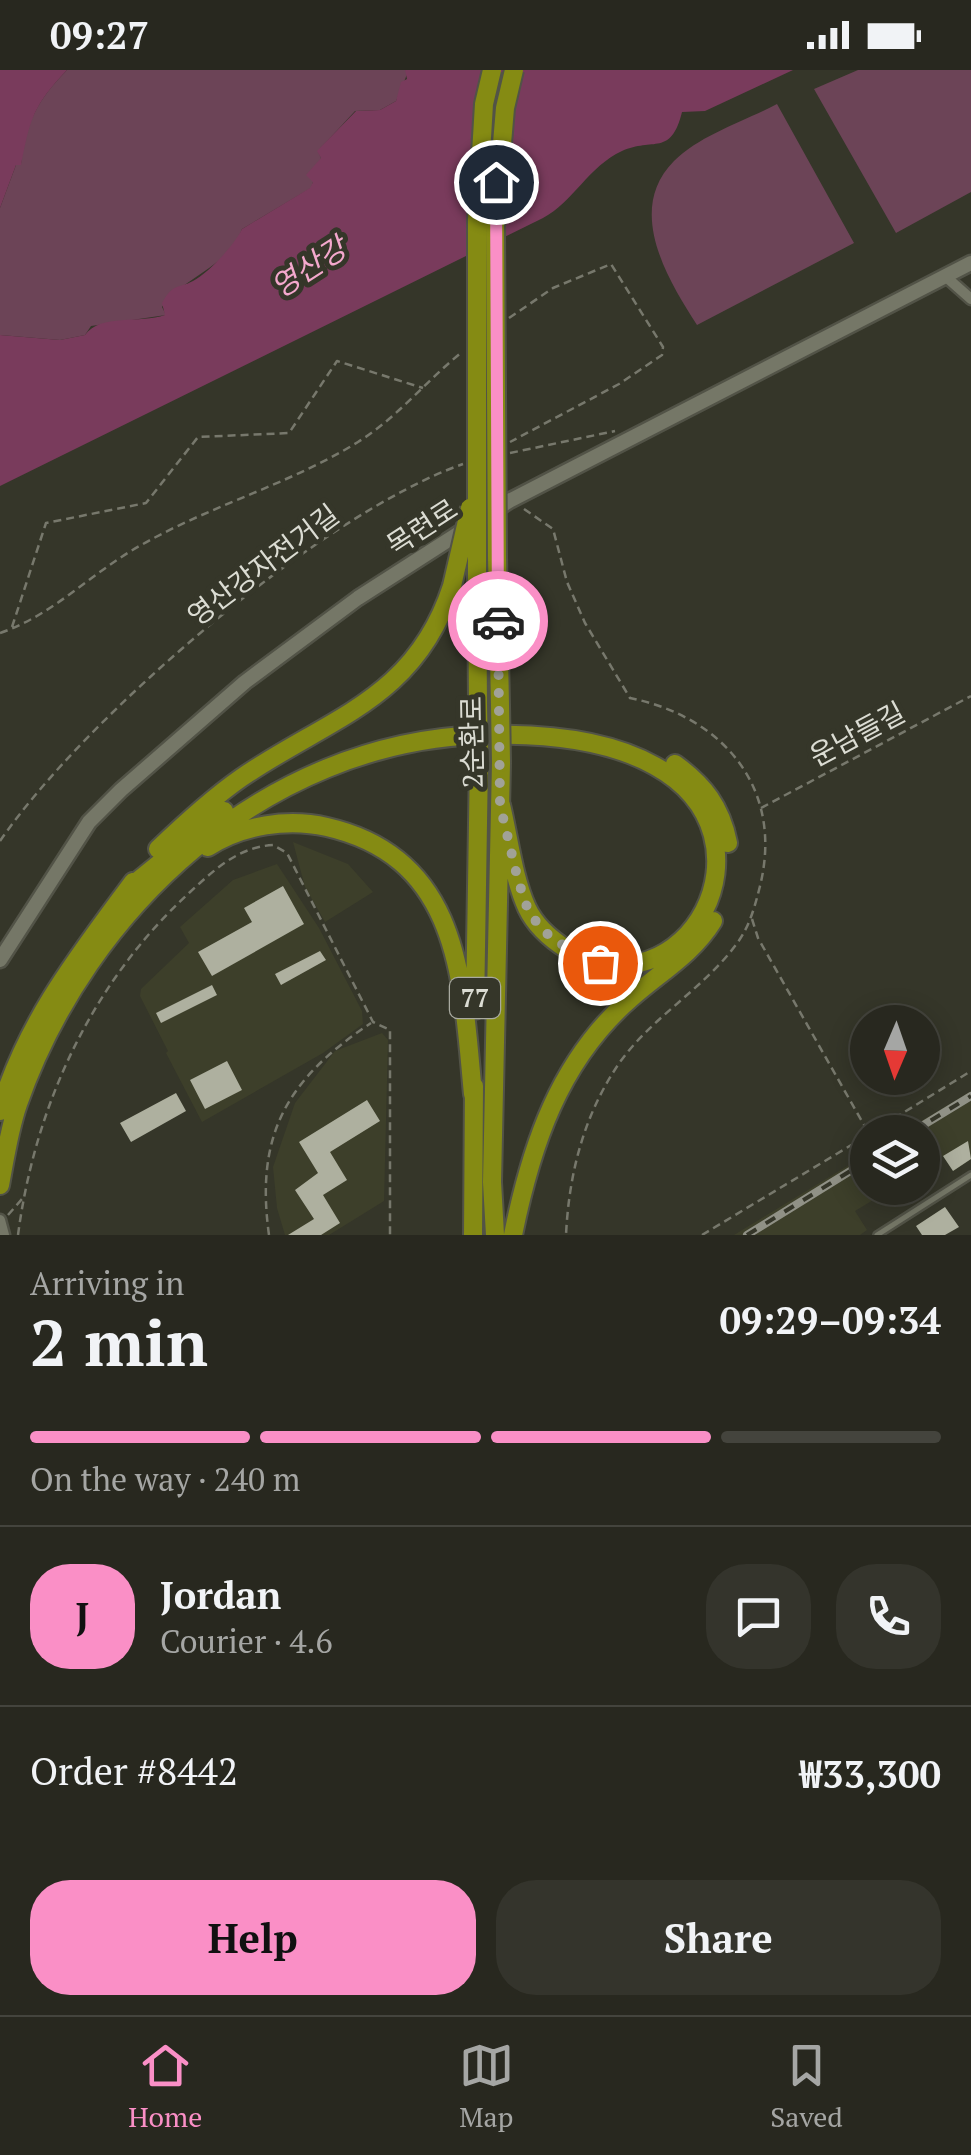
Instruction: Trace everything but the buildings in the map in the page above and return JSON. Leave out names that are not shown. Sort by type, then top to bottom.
[{"type":"highway","name":"2순환로","points":[[473,1235],[479,761],[479,157],[492,70]]},
{"type":"highway","name":"2순환로","points":[[496,1235],[492,1182],[501,762],[496,556],[496,182],[514,70]]},
{"type":"highway","points":[[0,1111],[37,1018],[96,927],[158,849],[241,778],[355,712],[400,678],[429,641],[452,586],[477,478]]},
{"type":"highway","points":[[128,888],[201,827],[255,790],[326,755],[409,731],[517,724],[583,732],[650,751],[703,785],[720,814],[730,850],[730,877],[723,905],[698,944],[628,1000],[574,1064],[538,1133],[512,1235]]},
{"type":"highway","points":[[0,1185],[18,1106],[62,1009],[110,936],[162,878],[233,817],[317,770],[414,741],[524,734],[573,740],[646,761],[691,791],[706,812],[717,846],[715,892],[690,934],[648,959],[613,964],[578,956],[542,930],[528,910],[500,805]]},
{"type":"highway","points":[[162,878],[221,839],[278,824],[332,828],[382,850],[419,880],[448,927],[461,972],[474,1094]]},
{"type":"street","name":"목련로","points":[[0,960],[89,822],[146,765],[245,682],[358,598],[509,501],[675,419],[971,263]]},
{"type":"street","points":[[944,276],[971,299]]},
{"type":"street","points":[[0,1220],[4,1235]]},
{"type":"lane","points":[[876,1235],[971,1176]]},
{"type":"path","points":[[497,326],[552,288],[610,264],[663,347],[662,355],[620,384],[509,442]]},
{"type":"path","points":[[0,633],[36,618],[120,557],[158,536],[324,462],[396,416],[470,346]]},
{"type":"path","points":[[11,629],[46,523],[146,503],[198,437],[288,433],[337,361],[424,388]]},
{"type":"path","points":[[496,456],[621,430]]},
{"type":"path","name":"영산강자전거길","points":[[0,841],[19,813],[138,691],[291,562],[368,512],[444,471],[478,459]]},
{"type":"path","points":[[509,501],[553,529],[567,582],[585,623],[630,698],[659,704],[694,719],[723,742],[744,767],[762,808],[766,842],[752,918],[737,944],[620,1062],[592,1110],[568,1197],[566,1235]]},
{"type":"path","name":"운남들길","points":[[762,808],[971,696]]},
{"type":"path","points":[[18,1235],[23,1198],[50,1101],[91,1013],[130,956],[180,902],[232,856],[273,845],[288,853],[373,1022],[390,1030],[390,1235]]},
{"type":"path","points":[[752,918],[758,938],[859,1115]]},
{"type":"path","points":[[269,1235],[264,1162],[285,1108],[326,1055],[373,1022]]},
{"type":"path","points":[[899,1115],[971,1071]]},
{"type":"path","points":[[702,1235],[850,1145]]},
{"type":"path","points":[[0,1220],[11,1214],[23,1198]]},
{"type":"shaded area","points":[[67,70],[408,72],[396,101],[380,110],[355,111],[318,151],[321,158],[311,188],[242,229],[227,253],[171,296],[162,307],[166,315],[91,326],[85,335],[60,340],[0,335],[0,208],[16,165],[21,164],[35,113]]},
{"type":"shaded area","points":[[858,70],[971,70],[971,192],[896,233],[814,89]]},
{"type":"shaded area","points":[[777,104],[854,243],[697,325],[674,287],[656,244],[653,201],[660,180],[674,161],[697,144]]},
{"type":"shaded area","points":[[293,842],[348,864],[373,892],[325,922],[305,887]]},
{"type":"shaded area","points":[[277,864],[319,928],[362,1011],[363,1024],[323,1053],[202,1122],[166,1053],[140,996],[141,989],[189,943],[180,927],[233,880]]},
{"type":"shaded area","points":[[382,1033],[388,1040],[384,1201],[329,1235],[285,1235],[277,1208],[273,1167],[295,1103],[335,1051]]},
{"type":"shaded area","points":[[971,1091],[971,1159],[953,1171],[943,1156],[940,1158],[940,1115],[931,1115]]},
{"type":"shaded area","points":[[850,1164],[850,1205],[865,1205],[855,1211],[867,1230],[860,1235],[734,1235]]},
{"type":"water","points":[[0,70],[67,70],[35,114],[21,165],[16,165],[0,208]]},
{"type":"water","name":"영산강","points":[[405,70],[793,70],[705,111],[682,112],[678,126],[666,140],[633,147],[610,158],[543,218],[0,486],[0,335],[60,340],[85,335],[111,321],[165,315],[162,303],[170,292],[206,272],[242,229],[310,188],[313,182],[306,175],[321,158],[317,151],[356,111],[380,110],[396,101],[401,82],[407,79]]},
{"type":"railway","points":[[940,1115],[971,1096]]},
{"type":"railway","points":[[747,1235],[850,1171]]},
{"type":"way so far","points":[[498,621],[500,805],[518,880],[528,910],[542,930],[578,956],[600,963]]},
{"type":"route","points":[[496,182],[498,621]]}]
